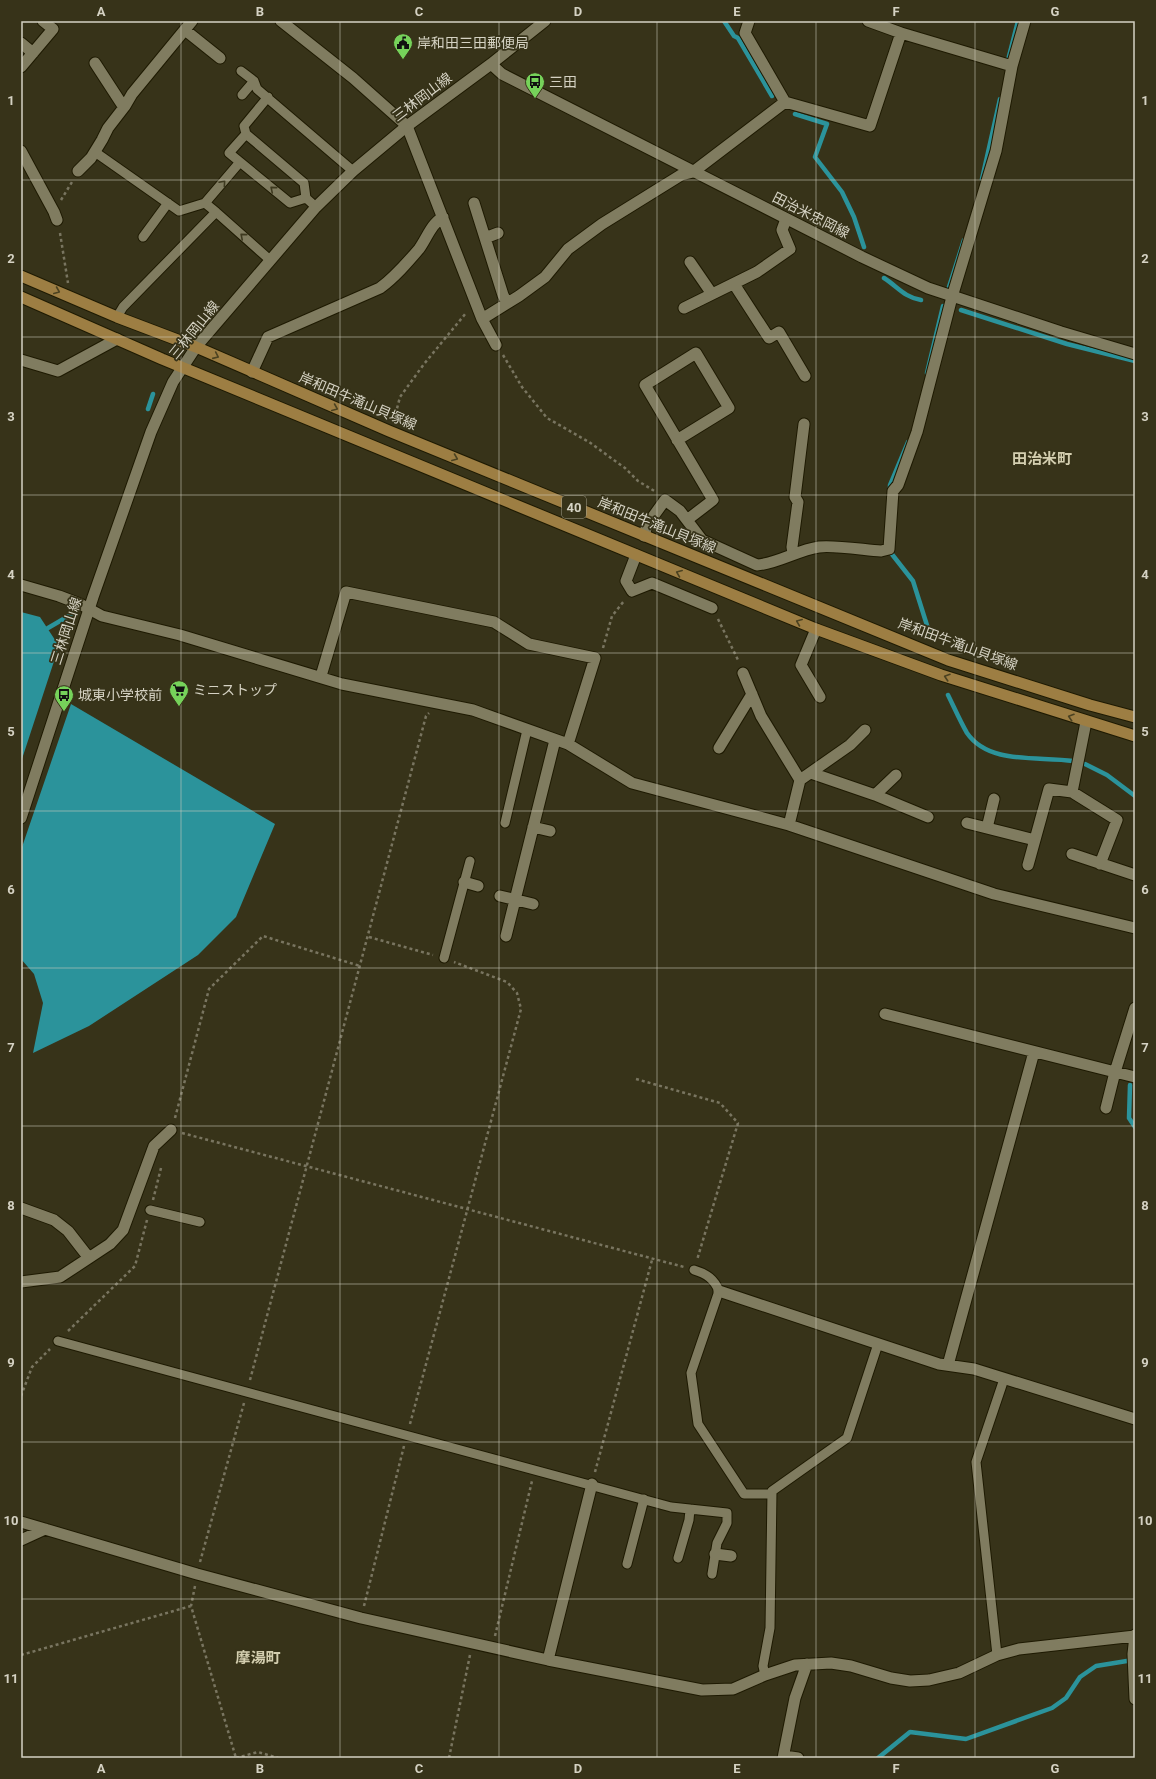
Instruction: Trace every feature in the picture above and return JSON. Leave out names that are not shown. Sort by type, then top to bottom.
[{"type":"main road","name":"岸和田牛滝山貝塚線","points":[[21,276],[117,317],[196,347],[389,431],[948,660],[1135,717]]},
{"type":"main road","name":"40","points":[[21,297],[182,367],[816,629],[941,675],[1086,722],[1135,736]]},
{"type":"street","points":[[21,67],[53,29],[43,21]]},
{"type":"street","points":[[78,171],[95,152],[108,128],[125,106],[132,94],[192,21]]},
{"type":"street","points":[[281,21],[353,78],[408,126],[475,302],[496,345]]},
{"type":"street","name":"三林岡山線","points":[[21,818],[89,610],[152,432],[173,382],[182,367],[196,347],[316,207],[353,171],[408,126],[491,64],[545,21]]},
{"type":"street","points":[[749,21],[744,33],[785,102],[870,126],[901,33]]},
{"type":"street","points":[[868,21],[901,33],[1012,66]]},
{"type":"street","points":[[644,536],[647,525],[665,500],[680,512],[702,540],[757,565],[764,565],[793,553],[820,547],[881,551],[889,549],[894,490],[898,485],[917,432],[952,297],[996,151],[1012,66],[1025,21]]},
{"type":"street","points":[[185,30],[220,58]]},
{"type":"street","points":[[21,43],[33,53]]},
{"type":"street","points":[[95,63],[120,103],[125,106]]},
{"type":"street","name":"田治米忠岡線","points":[[491,64],[502,74],[888,270],[952,297],[1135,354]]},
{"type":"street","points":[[482,319],[544,277],[568,249],[597,228],[681,175],[693,172],[785,102]]},
{"type":"street","points":[[21,151],[56,216]]},
{"type":"street","points":[[474,203],[503,295],[507,303]]},
{"type":"street","points":[[252,372],[268,338],[380,288],[395,277],[420,248],[437,220],[443,217]]},
{"type":"street","points":[[684,308],[757,272],[790,249],[782,230],[786,219]]},
{"type":"street","points":[[485,238],[498,233]]},
{"type":"street","points":[[690,262],[712,294]]},
{"type":"street","points":[[734,284],[769,338],[779,332],[805,376]]},
{"type":"street","points":[[21,360],[58,372],[117,339]]},
{"type":"street","points":[[677,440],[729,408],[696,353],[645,385],[677,440],[713,500],[687,520]]},
{"type":"street","points":[[793,553],[792,547],[798,502],[795,497],[804,424]]},
{"type":"street","points":[[636,555],[626,581],[632,591],[652,583],[712,608]]},
{"type":"street","points":[[21,585],[80,604],[102,616],[180,635],[321,676],[342,684],[473,710],[568,744],[632,783],[789,825],[994,894],[1135,928]]},
{"type":"street","points":[[321,676],[346,592],[494,622],[529,644],[595,658],[568,744]]},
{"type":"street","points":[[816,629],[800,665],[820,697]]},
{"type":"street","points":[[743,673],[761,716],[800,780]]},
{"type":"street","points":[[718,748],[752,694]]},
{"type":"street","points":[[1072,792],[1086,722]]},
{"type":"street","points":[[789,825],[800,780],[850,744],[865,730]]},
{"type":"street","points":[[506,936],[555,740]]},
{"type":"street","points":[[811,773],[875,795],[928,817]]},
{"type":"street","points":[[875,795],[896,775]]},
{"type":"street","points":[[1028,865],[1049,789],[1072,792],[1118,820],[1100,864]]},
{"type":"street","points":[[987,828],[994,799]]},
{"type":"street","points":[[967,823],[1035,840]]},
{"type":"street","points":[[533,827],[550,831]]},
{"type":"street","points":[[1072,854],[1135,876]]},
{"type":"street","points":[[464,882],[478,886]]},
{"type":"street","points":[[500,896],[533,904]]},
{"type":"street","points":[[1106,1108],[1115,1072],[1135,1008]]},
{"type":"street","points":[[885,1014],[1135,1077]]},
{"type":"street","points":[[948,1365],[1034,1052]]},
{"type":"street","points":[[21,1282],[60,1277],[110,1244],[123,1230],[154,1146],[171,1130]]},
{"type":"street","points":[[21,1208],[54,1220],[68,1231],[89,1258]]},
{"type":"street","points":[[719,1292],[878,1344],[948,1365],[974,1369],[1135,1419]]},
{"type":"street","points":[[548,1660],[592,1484]]},
{"type":"street","points":[[21,1522],[197,1574],[360,1618],[548,1660],[702,1690],[733,1689],[765,1675],[807,1664],[831,1663],[851,1666],[891,1678],[910,1681],[929,1680],[959,1673],[997,1655],[1019,1649],[1135,1636],[1133,1658],[1135,1699]]},
{"type":"street","points":[[21,1540],[45,1529]]},
{"type":"street","points":[[715,1554],[731,1556]]},
{"type":"street","points":[[798,1758],[784,1757],[794,1698],[807,1664]]},
{"type":"lane","points":[[241,71],[254,81],[257,89],[353,171]]},
{"type":"lane","points":[[242,95],[254,81]]},
{"type":"lane","points":[[268,97],[244,126],[246,134],[304,183],[306,198],[316,207]]},
{"type":"lane","points":[[246,134],[229,153],[290,203],[306,198]]},
{"type":"lane","points":[[95,152],[179,211],[205,204],[240,162]]},
{"type":"lane","points":[[143,237],[168,203]]},
{"type":"lane","points":[[205,204],[270,260]]},
{"type":"lane","points":[[117,317],[123,306],[216,212]]},
{"type":"lane","points":[[505,823],[527,730]]},
{"type":"lane","points":[[444,958],[470,860]]},
{"type":"lane","points":[[150,1210],[200,1222]]},
{"type":"lane","points":[[694,1270],[702,1272],[715,1281],[719,1292],[691,1373],[698,1424],[744,1494],[772,1494]]},
{"type":"lane","points":[[58,1341],[535,1470],[592,1484],[671,1507],[727,1513],[727,1523],[717,1543],[712,1574]]},
{"type":"lane","points":[[765,1675],[763,1666],[770,1628],[772,1491],[847,1438],[878,1344]]},
{"type":"lane","points":[[997,1655],[976,1462],[1004,1379]]},
{"type":"lane","points":[[627,1564],[644,1499]]},
{"type":"lane","points":[[678,1558],[689,1520],[690,1509]]},
{"type":"path","points":[[68,283],[66,264],[56,216],[78,171]]},
{"type":"path","points":[[389,431],[400,397],[424,364],[475,302]]},
{"type":"path","points":[[496,345],[500,349],[522,387],[547,418],[589,442],[665,500]]},
{"type":"path","points":[[595,658],[602,651],[612,616],[632,591]]},
{"type":"path","points":[[712,608],[730,642],[743,673]]},
{"type":"path","points":[[278,1758],[258,1752],[236,1758],[191,1606],[197,1574],[306,1165],[369,937],[426,716],[432,710],[434,702]]},
{"type":"path","points":[[360,966],[263,936],[209,988],[171,1130],[306,1165],[652,1260],[694,1270],[738,1123],[720,1103],[636,1079]]},
{"type":"path","points":[[360,1618],[407,1435],[521,1009],[517,993],[507,982],[444,958],[369,937]]},
{"type":"path","points":[[21,1396],[32,1367],[135,1266],[162,1167]]},
{"type":"path","points":[[592,1484],[652,1260]]},
{"type":"path","points":[[492,1648],[535,1470]]},
{"type":"path","points":[[21,1655],[191,1606]]},
{"type":"path","points":[[449,1758],[473,1644]]},
{"type":"water","points":[[21,612],[40,617],[59,646],[21,762]]},
{"type":"water","points":[[71,704],[275,824],[236,917],[198,955],[89,1026],[33,1053],[43,1003],[34,974],[21,959],[21,850]]},
{"type":"waterway","points":[[724,21],[734,36],[738,38],[772,96]]},
{"type":"waterway","points":[[1007,64],[1018,21]]},
{"type":"waterway","points":[[982,179],[1000,99]]},
{"type":"waterway","points":[[795,114],[827,124],[815,157],[842,192],[854,217],[864,247]]},
{"type":"waterway","points":[[949,287],[964,240]]},
{"type":"waterway","points":[[884,278],[910,297],[921,300]]},
{"type":"waterway","points":[[928,378],[927,373],[943,306]]},
{"type":"waterway","points":[[961,310],[1067,344],[1135,361]]},
{"type":"waterway","points":[[148,409],[153,394]]},
{"type":"waterway","points":[[890,491],[890,485],[908,442]]},
{"type":"waterway","points":[[891,553],[913,581],[931,638]]},
{"type":"waterway","points":[[48,628],[72,614]]},
{"type":"waterway","points":[[948,695],[967,733],[976,743],[988,750],[1001,755],[1015,757],[1073,761]]},
{"type":"waterway","points":[[1085,764],[1107,775],[1135,796]]},
{"type":"waterway","points":[[1130,1085],[1129,1118],[1135,1127]]},
{"type":"waterway","points":[[878,1758],[910,1732],[966,1739],[1052,1708],[1066,1698],[1080,1677],[1096,1666],[1133,1660]]},
{"type":"place","name":"岸和田三田郵便局","points":[[403,60]]},
{"type":"place","name":"三田","points":[[535,99]]},
{"type":"place","name":"ミニストップ","points":[[179,707]]},
{"type":"place","name":"城東小学校前","points":[[64,712]]},
{"type":"district","name":"田治米町","points":[[1042,459]]},
{"type":"district","name":"摩湯町","points":[[258,1658]]}]
